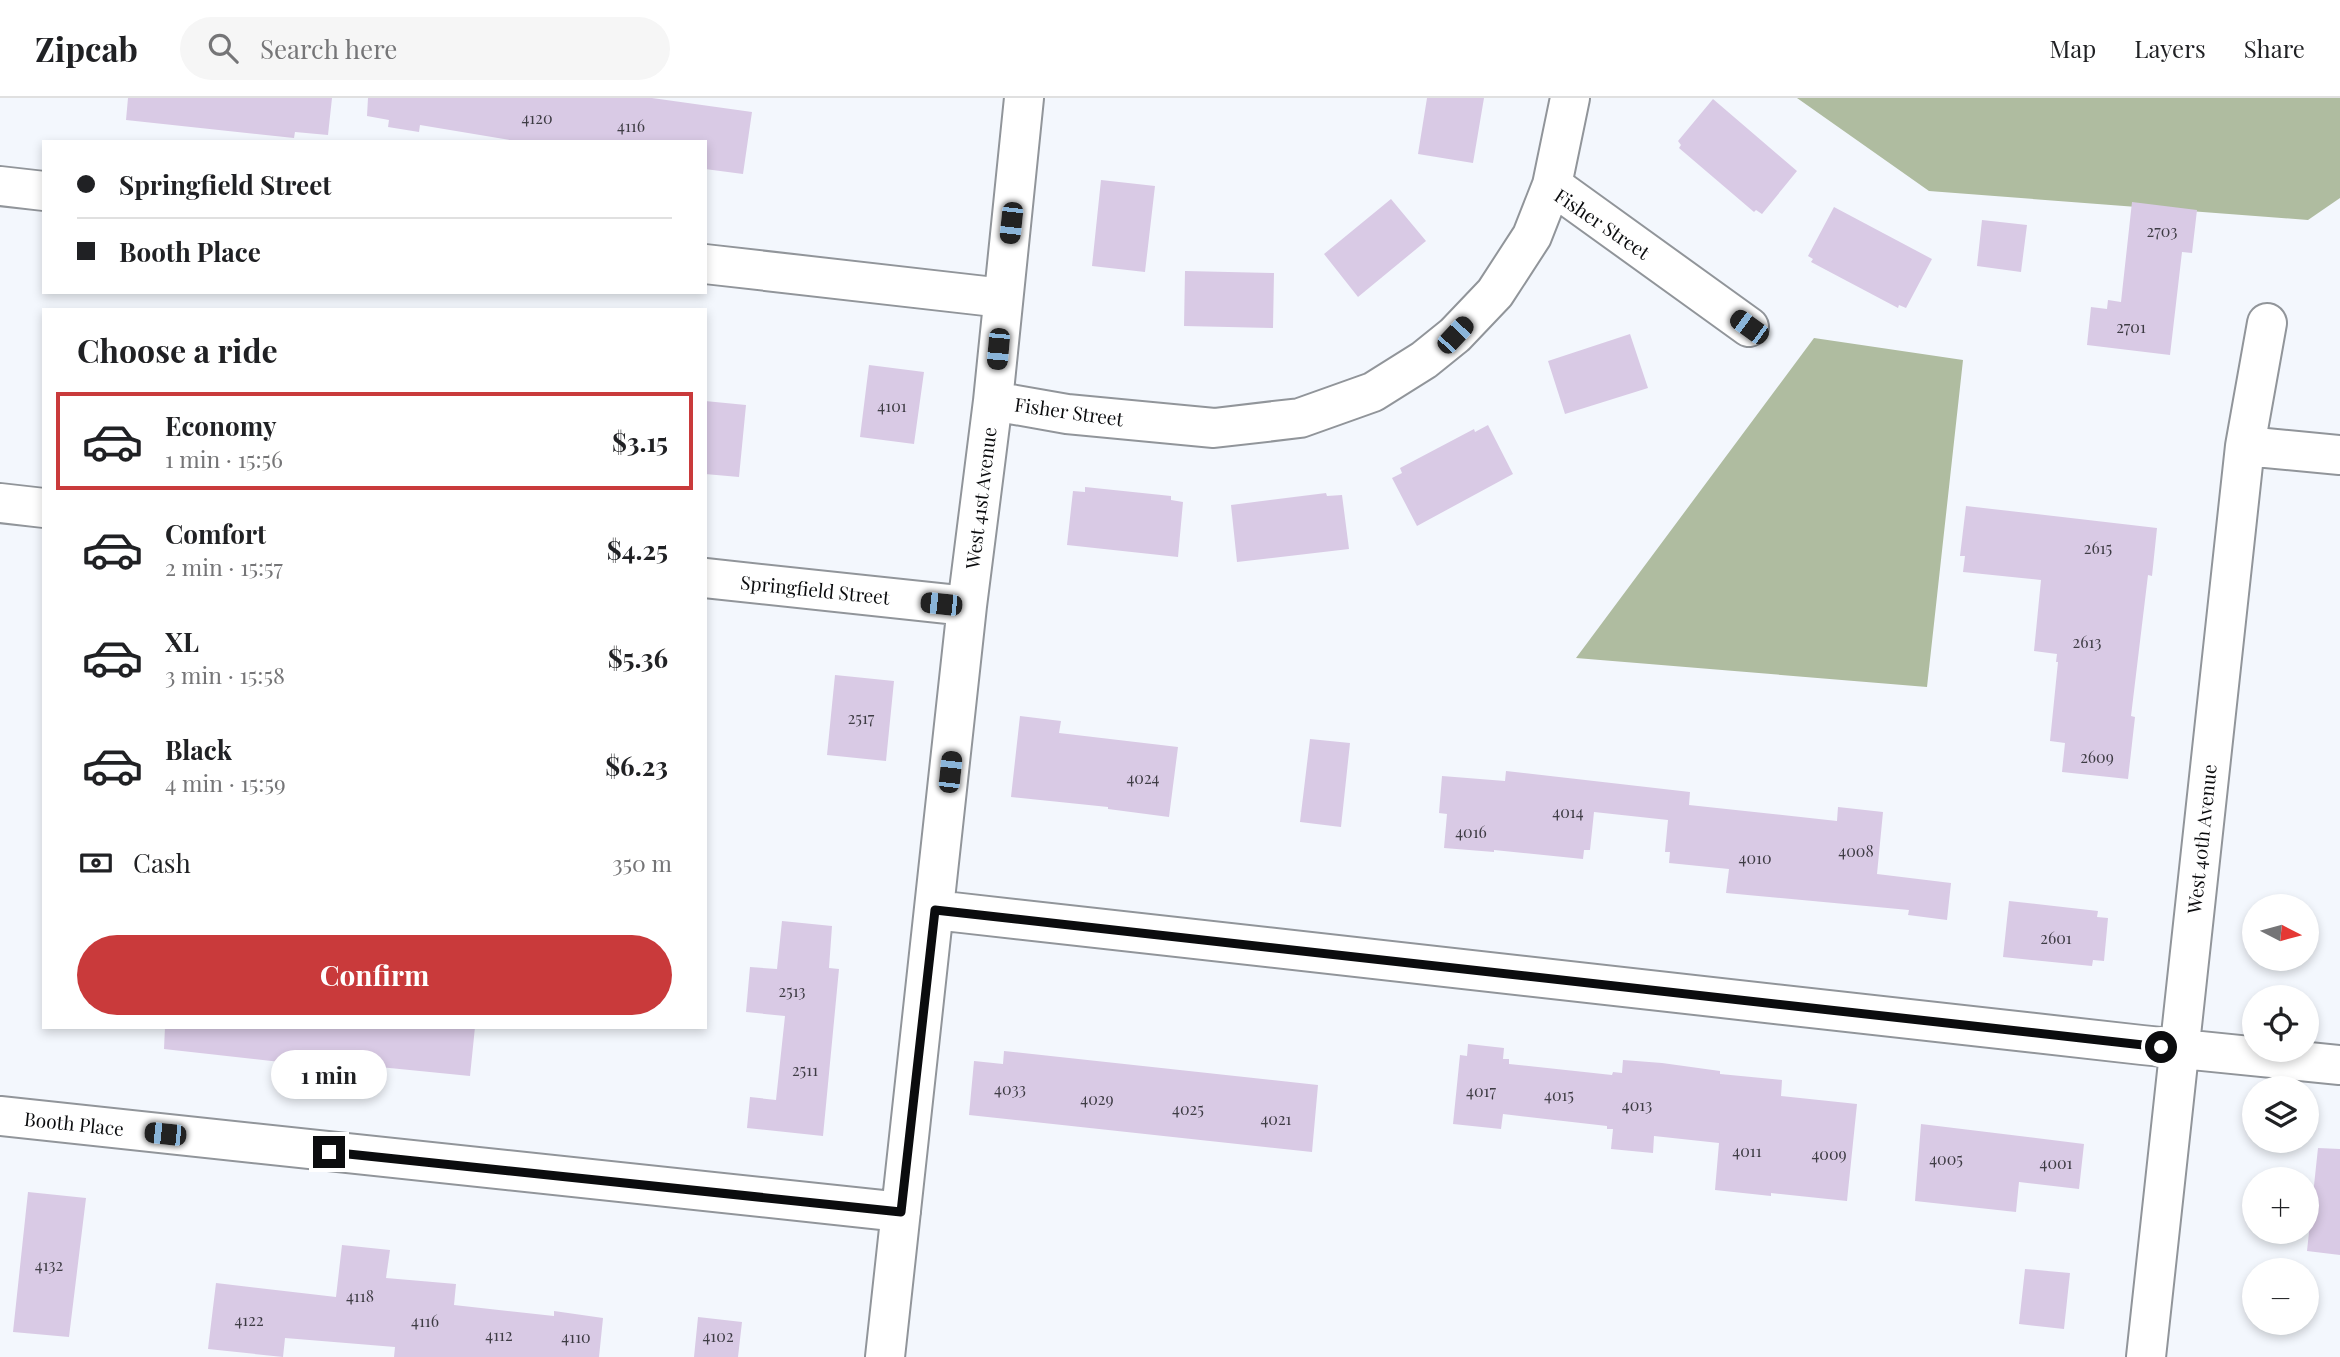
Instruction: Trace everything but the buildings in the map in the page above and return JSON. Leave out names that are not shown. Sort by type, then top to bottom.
[{"type":"street","name":"West 41st Avenue","points":[[885,1357],[967,606],[993,401],[1024,98]]},
{"type":"street","points":[[1552,186],[1570,98]]},
{"type":"street","points":[[0,186],[42,191]]},
{"type":"street","name":"Fisher Street","points":[[993,401],[1067,414],[1214,428],[1300,418],[1373,392],[1424,360],[1455,335],[1495,293],[1532,236],[1552,186],[1749,327]]},
{"type":"street","points":[[707,264],[1003,298]]},
{"type":"street","name":"West 40th Avenue","points":[[2146,1357],[2245,446],[2267,323]]},
{"type":"street","points":[[2245,446],[2340,455]]},
{"type":"street","points":[[0,503],[42,508]]},
{"type":"street","name":"Springfield Street","points":[[707,578],[967,606]]},
{"type":"street","points":[[935,910],[2340,1065]]},
{"type":"street","name":"Booth Place","points":[[0,1116],[901,1212]]},
{"type":"green space","points":[[1797,98],[2340,98],[2340,198],[2308,220],[1929,191]]},
{"type":"green space","points":[[1814,338],[1963,360],[1927,687],[1576,658]]},
{"type":"route","points":[[329,1152],[901,1212],[935,910],[2161,1047]]}]
